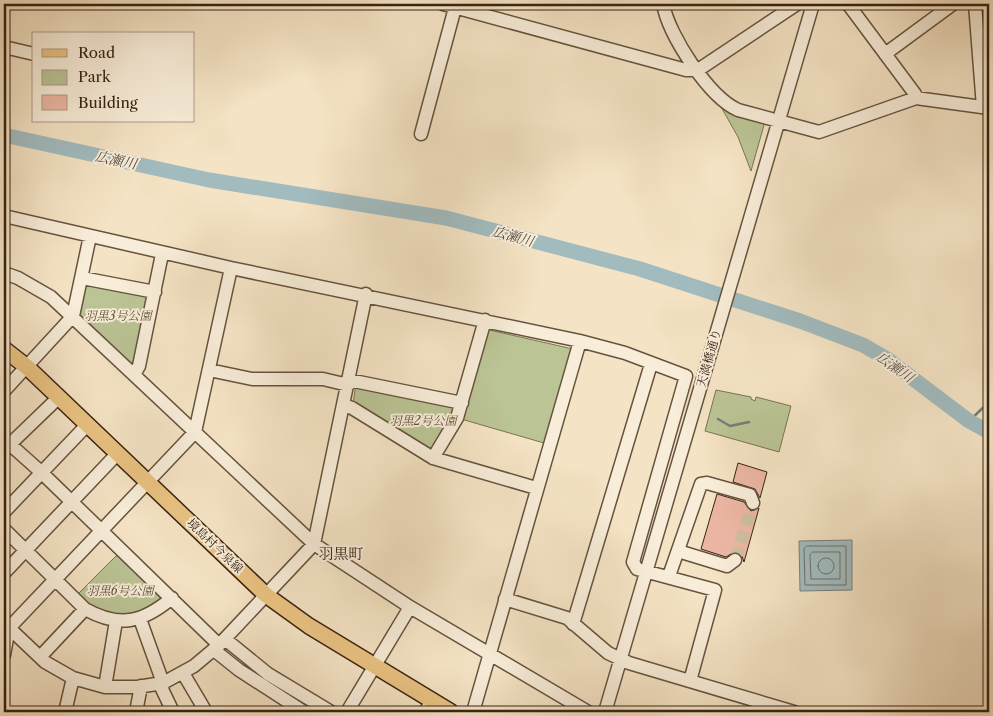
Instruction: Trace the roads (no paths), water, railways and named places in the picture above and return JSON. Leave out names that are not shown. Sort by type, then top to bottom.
[{"type":"main road","name":"境島村今泉線","points":[[4,349],[27,367],[266,595],[309,626],[375,666],[429,707],[451,712]]},
{"type":"street","points":[[663,4],[671,32],[726,105],[819,132],[916,98],[986,108],[975,4]]},
{"type":"street","points":[[420,134],[451,5],[686,70],[698,70],[797,4]]},
{"type":"street","name":"天満橋通り","points":[[605,712],[813,4]]},
{"type":"street","points":[[848,4],[916,94],[916,98]]},
{"type":"street","points":[[885,54],[953,4]]},
{"type":"street","points":[[4,46],[32,53]]},
{"type":"street","points":[[4,216],[162,254],[366,294],[580,341],[625,353],[686,376],[633,562],[637,569],[669,576],[715,590],[690,681]]},
{"type":"street","points":[[4,391],[73,316],[90,236]]},
{"type":"street","points":[[135,373],[139,366],[162,254]]},
{"type":"street","points":[[4,655],[6,626],[56,581],[195,432],[231,268]]},
{"type":"street","points":[[4,273],[18,278],[51,297],[73,316],[314,544],[410,607],[588,712]]},
{"type":"street","points":[[82,278],[155,292]]},
{"type":"street","points":[[6,626],[40,657],[73,678],[105,687],[141,686],[163,682],[183,673],[219,645],[314,544],[366,294]]},
{"type":"street","points":[[433,458],[457,418],[485,320]]},
{"type":"street","points":[[473,712],[536,488],[580,341]]},
{"type":"street","points":[[573,624],[651,364]]},
{"type":"street","points":[[209,370],[252,378],[348,382],[462,403]]},
{"type":"street","points":[[58,398],[6,445],[41,472],[101,532],[172,598],[219,645],[239,670],[304,712]]},
{"type":"street","points":[[343,405],[352,408],[433,458],[536,488]]},
{"type":"street","points":[[4,512],[86,425]]},
{"type":"street","points":[[4,573],[117,454]]},
{"type":"street","points":[[669,576],[701,484],[707,483],[750,496],[753,503]]},
{"type":"street","points":[[4,529],[85,608],[116,621],[140,619],[151,614],[172,598]]},
{"type":"street","points":[[678,551],[727,566],[733,564],[736,560]]},
{"type":"street","points":[[505,599],[567,618],[608,653],[620,659],[772,709],[794,712]]},
{"type":"street","points":[[352,711],[375,666],[410,607]]},
{"type":"street","points":[[40,657],[85,608]]},
{"type":"street","points":[[140,619],[163,682],[162,689],[173,712]]},
{"type":"street","points":[[105,687],[116,621]]},
{"type":"street","points":[[219,645],[256,665],[331,712]]},
{"type":"street","points":[[239,670],[256,665]]},
{"type":"street","points":[[183,673],[206,712]]},
{"type":"street","points":[[268,674],[274,694]]},
{"type":"street","points":[[66,712],[73,678]]},
{"type":"street","points":[[136,712],[141,686]]},
{"type":"street","points":[[274,694],[296,691]]},
{"type":"street","points":[[310,699],[310,712]]},
{"type":"water","points":[[852,540],[852,590],[800,591],[799,541]]},
{"type":"waterway","name":"広瀬川","points":[[4,135],[209,180],[446,218],[640,269],[800,321],[863,345],[887,359],[969,421],[989,432]]},
{"type":"waterway","points":[[969,421],[989,402]]},
{"type":"waterway","points":[[718,419],[730,426],[749,422]]},
{"type":"tunnel","points":[[735,560],[753,503]]},
{"type":"district","name":"羽黒町","points":[[341,554]]},
{"type":"park label","name":"羽黒3号公園","points":[[118,316]]},
{"type":"park label","name":"羽黒2号公園","points":[[423,421]]},
{"type":"park label","name":"羽黒6号公園","points":[[120,591]]}]
